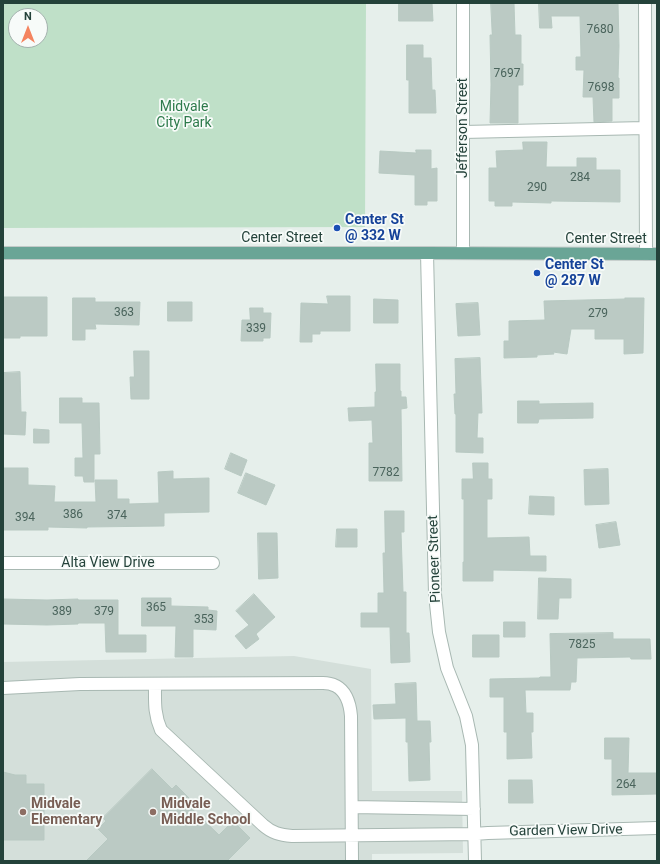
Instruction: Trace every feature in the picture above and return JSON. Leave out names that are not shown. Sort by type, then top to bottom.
[{"type":"main road","name":"Center Street","points":[[3,253],[651,254]]},
{"type":"street","name":"Jefferson Street","points":[[463,3],[463,253]]},
{"type":"street","points":[[645,3],[645,128],[651,254]]},
{"type":"street","points":[[463,132],[645,128]]},
{"type":"street","name":"Pioneer Street","points":[[428,253],[435,594],[438,632],[447,668],[466,716],[472,745],[474,861]]},
{"type":"street","name":"Alta View Drive","points":[[3,563],[213,563]]},
{"type":"street","points":[[3,688],[80,684],[323,683],[335,685],[344,693],[350,704],[352,861]]},
{"type":"street","name":"Garden View Drive","points":[[155,684],[155,709],[158,724],[161,730],[263,826],[280,835],[474,834],[657,828]]},
{"type":"street","points":[[352,807],[474,809]]},
{"type":"shaded area","points":[[294,656],[371,669],[372,791],[462,791],[463,853],[372,854],[372,861],[3,861],[3,662]]},
{"type":"green space","name":"Midvale City Park","points":[[3,3],[366,3],[365,227],[3,228]]},
{"type":"building","points":[[399,3],[432,3],[433,21],[399,21]]},
{"type":"building","points":[[491,3],[514,3],[515,35],[521,35],[521,64],[523,64],[523,85],[518,85],[518,123],[490,123],[490,35],[492,35]]},
{"type":"building","points":[[539,3],[618,3],[619,98],[612,98],[612,121],[594,122],[593,97],[583,97],[584,70],[576,70],[576,57],[581,57],[580,16],[551,16],[552,28],[540,28]]},
{"type":"building","points":[[407,45],[423,45],[423,58],[431,58],[432,90],[435,90],[436,113],[409,113]]},
{"type":"building","points":[[523,142],[547,142],[546,167],[577,167],[577,158],[596,158],[596,170],[620,170],[620,202],[512,202],[512,206],[495,206],[495,201],[489,201],[489,168],[497,168],[496,151],[523,150]]},
{"type":"building","points":[[416,150],[431,150],[431,169],[437,168],[437,201],[427,201],[427,205],[415,205],[415,175],[379,173],[380,151],[416,153]]},
{"type":"building","points":[[327,296],[350,296],[350,331],[320,331],[320,334],[312,334],[312,342],[300,342],[301,303],[328,304]]},
{"type":"building","points":[[3,297],[47,297],[47,336],[20,336],[20,338],[3,338]]},
{"type":"building","points":[[73,298],[95,298],[95,302],[140,302],[139,325],[95,324],[96,329],[85,329],[85,340],[73,340]]},
{"type":"building","points":[[644,298],[643,353],[624,354],[624,339],[595,339],[595,329],[571,329],[567,354],[553,352],[554,354],[537,355],[537,357],[504,358],[504,341],[509,341],[509,321],[545,320],[544,301]]},
{"type":"building","points":[[374,299],[398,300],[398,323],[374,323]]},
{"type":"building","points":[[168,302],[192,302],[192,321],[168,321]]},
{"type":"building","points":[[478,303],[480,335],[458,336],[456,304]]},
{"type":"building","points":[[250,308],[263,308],[263,313],[271,313],[270,338],[263,338],[263,341],[241,341],[242,320],[250,320]]},
{"type":"building","points":[[134,351],[149,351],[149,399],[131,399],[130,377],[134,377]]},
{"type":"building","points":[[480,358],[482,413],[478,413],[477,438],[483,438],[483,453],[456,452],[456,414],[454,394],[456,394],[455,359]]},
{"type":"building","points":[[376,364],[400,364],[400,391],[401,397],[406,397],[407,408],[401,409],[402,481],[369,481],[369,443],[373,443],[372,420],[349,421],[348,408],[375,407]]},
{"type":"building","points":[[20,372],[21,412],[26,412],[25,435],[3,434],[3,373]]},
{"type":"building","points":[[60,398],[82,398],[82,403],[99,403],[100,454],[94,454],[94,482],[84,482],[83,476],[75,476],[75,458],[83,458],[82,423],[60,423]]},
{"type":"building","points":[[518,401],[539,401],[539,404],[593,403],[593,418],[539,419],[538,423],[518,423]]},
{"type":"building","points":[[34,429],[49,430],[49,443],[34,443]]},
{"type":"building","points":[[231,453],[247,460],[241,476],[225,469]]},
{"type":"building","points":[[473,463],[488,463],[488,479],[492,479],[492,499],[487,499],[487,538],[529,537],[530,556],[546,556],[546,571],[493,570],[493,581],[463,581],[464,499],[462,499],[462,479],[473,479]]},
{"type":"building","points":[[3,468],[28,468],[28,485],[55,486],[54,502],[96,502],[95,480],[117,480],[117,499],[129,499],[129,504],[159,503],[158,472],[173,471],[173,479],[209,478],[209,512],[164,513],[164,526],[87,528],[48,527],[48,530],[3,530]]},
{"type":"building","points":[[608,469],[609,504],[585,505],[584,470]]},
{"type":"building","points":[[246,473],[275,485],[266,505],[238,493]]},
{"type":"building","points":[[530,496],[554,497],[554,515],[529,514]]},
{"type":"building","points":[[385,511],[404,511],[404,532],[401,532],[403,592],[406,592],[406,633],[409,633],[410,662],[391,663],[390,627],[361,627],[361,613],[378,613],[378,593],[384,593],[383,553],[385,553]]},
{"type":"building","points":[[616,522],[620,545],[599,548],[596,525]]},
{"type":"building","points":[[337,529],[357,529],[357,547],[336,547]]},
{"type":"building","points":[[258,533],[277,533],[278,578],[259,579]]},
{"type":"building","points":[[539,578],[571,579],[571,598],[559,598],[558,619],[538,619]]},
{"type":"building","points":[[254,594],[275,617],[256,634],[259,639],[246,649],[235,636],[249,625],[236,611]]},
{"type":"building","points":[[142,598],[171,598],[171,606],[208,607],[208,610],[217,611],[216,630],[193,629],[193,657],[175,657],[176,626],[142,626]]},
{"type":"building","points":[[3,599],[118,600],[118,635],[146,635],[146,652],[106,652],[105,623],[47,625],[3,624]]},
{"type":"building","points":[[504,622],[525,622],[525,637],[504,637]]},
{"type":"building","points":[[613,633],[613,639],[650,639],[651,659],[631,659],[630,657],[577,658],[576,682],[571,682],[570,690],[525,690],[526,713],[533,713],[533,732],[531,732],[532,758],[507,759],[507,732],[504,732],[504,697],[490,697],[490,679],[551,677],[550,634]]},
{"type":"building","points":[[473,635],[499,635],[499,657],[473,657]]},
{"type":"building","points":[[416,683],[417,721],[430,721],[430,780],[409,781],[406,718],[374,719],[373,705],[396,704],[395,684]]},
{"type":"building","points":[[605,738],[629,738],[628,773],[657,773],[657,794],[612,795],[612,759],[605,759]]},
{"type":"building","name":"Midvale Middle School","points":[[152,769],[172,789],[176,785],[193,802],[189,806],[219,835],[233,821],[250,838],[227,861],[86,861],[108,839],[98,829],[106,821],[103,818]]},
{"type":"building","name":"Midvale Elementary","points":[[3,772],[15,775],[26,775],[26,784],[44,784],[44,840],[3,840]]},
{"type":"building","points":[[509,780],[532,780],[533,803],[509,803]]},
{"type":"place","name":"Center St @ 332 W","points":[[337,228]]},
{"type":"place","name":"Center St @ 287 W","points":[[537,273]]},
{"type":"place","name":"Midvale Elementary","points":[[23,812]]},
{"type":"place","name":"Midvale Middle School","points":[[153,812]]}]
